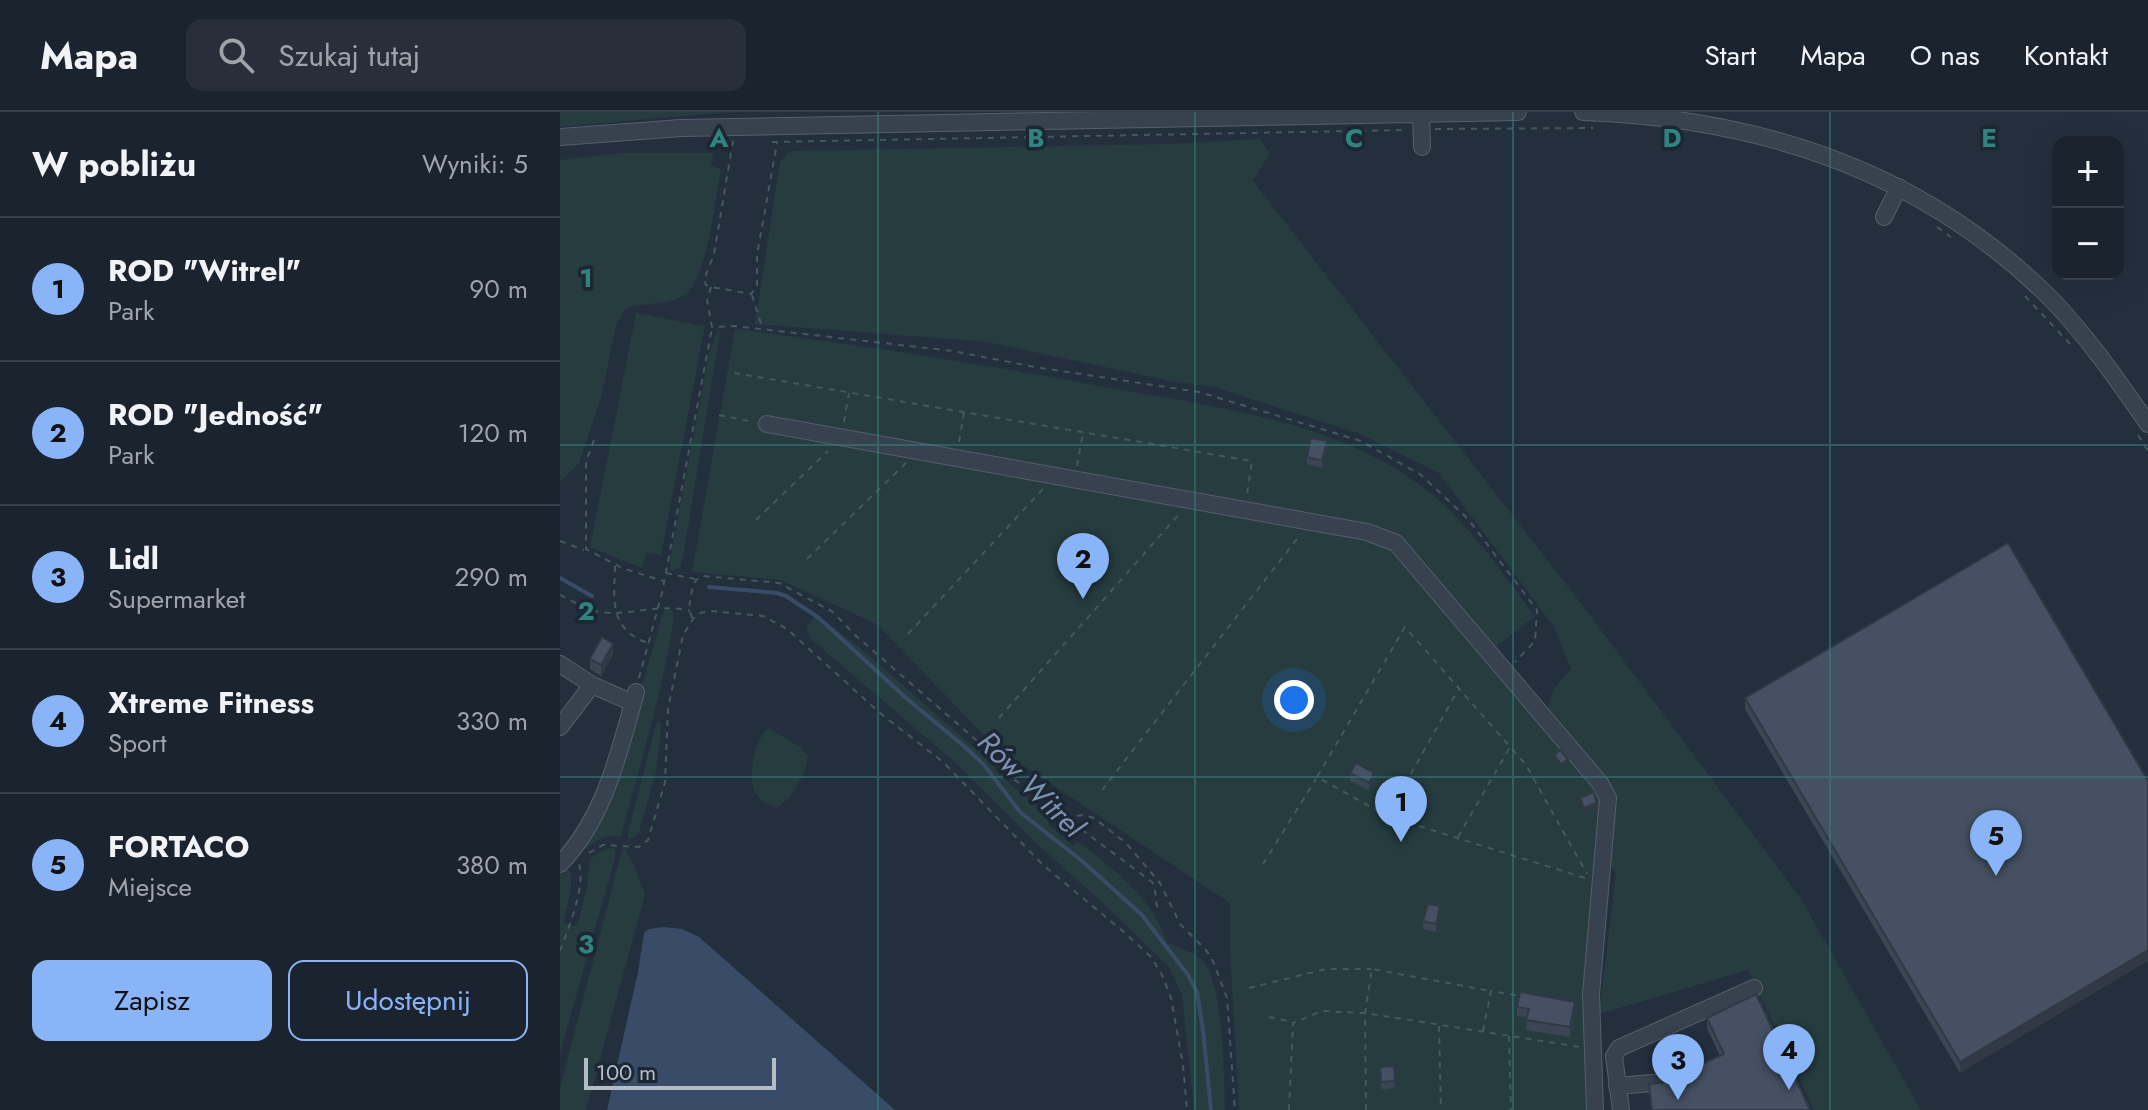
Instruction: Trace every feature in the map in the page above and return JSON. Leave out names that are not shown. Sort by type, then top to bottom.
[{"type":"street","points":[[560,137],[638,130],[735,127],[1421,122],[1518,112]]},
{"type":"street","points":[[1583,112],[1672,118],[1760,134],[1836,158],[1899,187],[1975,235],[2044,292],[2089,342],[2140,424]]},
{"type":"street","points":[[1421,122],[1422,147]]},
{"type":"street","points":[[1884,217],[1899,187]]},
{"type":"street","points":[[767,424],[1310,521],[1367,532],[1396,543],[1600,783],[1608,798],[1592,966],[1595,1110]]},
{"type":"street","points":[[560,664],[592,685],[634,698],[604,798],[569,861]]},
{"type":"street","points":[[560,727],[592,685]]},
{"type":"street","points":[[1621,1110],[1614,1056],[1619,1048],[1756,995]]},
{"type":"street","points":[[1617,1086],[1677,1081]]},
{"type":"path","points":[[1268,133],[1421,122],[1600,129]]},
{"type":"path","points":[[735,127],[714,254],[704,280],[711,287],[751,294]]},
{"type":"path","points":[[751,294],[757,287],[757,255],[777,142]]},
{"type":"path","points":[[1933,225],[1954,240]]},
{"type":"path","points":[[634,698],[664,581],[712,327],[707,301],[711,287]]},
{"type":"path","points":[[751,294],[762,329]]},
{"type":"path","points":[[2023,295],[2076,350]]},
{"type":"path","points":[[712,327],[762,329],[967,353],[1035,367],[1199,392],[1347,436],[1376,448],[1421,475],[1449,498],[1537,610],[1535,641],[1506,671]]},
{"type":"path","points":[[734,373],[1252,461],[1244,510]]},
{"type":"path","points":[[756,520],[841,438],[849,392]]},
{"type":"path","points":[[956,458],[964,412]]},
{"type":"path","points":[[719,415],[767,424]]},
{"type":"path","points":[[2140,424],[2148,451]]},
{"type":"path","points":[[1075,479],[1083,432]]},
{"type":"path","points":[[588,552],[585,543],[586,458],[594,440]]},
{"type":"path","points":[[807,559],[919,451]]},
{"type":"path","points":[[908,634],[1055,476]]},
{"type":"path","points":[[999,718],[1192,500]]},
{"type":"path","points":[[1102,790],[1310,521]]},
{"type":"path","points":[[560,541],[664,581]]},
{"type":"path","points":[[615,564],[616,611],[626,632],[648,643]]},
{"type":"path","points":[[665,572],[696,580],[708,576],[779,583],[833,612],[855,635],[991,753],[1011,777],[1152,882],[1156,891],[1155,904],[1160,912]]},
{"type":"path","points":[[693,619],[690,611],[696,580]]},
{"type":"path","points":[[560,595],[595,611],[658,607],[690,611]]},
{"type":"path","points":[[560,951],[571,921],[581,870],[569,861],[598,846],[639,847],[648,840],[667,766],[668,709],[683,635],[693,619],[703,612],[763,616],[787,629],[880,713],[943,762],[1043,865],[1152,958],[1163,977],[1177,1023],[1187,1110]]},
{"type":"path","points":[[1263,864],[1405,627],[1526,765],[1590,880],[1387,816],[1317,777]]},
{"type":"path","points":[[1387,816],[1459,688]]},
{"type":"path","points":[[1457,838],[1510,747]]},
{"type":"path","points":[[1064,819],[1083,815],[1094,818],[1126,843],[1160,883],[1180,924],[1213,961],[1227,998],[1235,1110]]},
{"type":"path","points":[[1249,988],[1326,969],[1372,969],[1520,996]]},
{"type":"path","points":[[1366,1110],[1365,1013],[1372,969]]},
{"type":"path","points":[[1482,1032],[1491,991]]},
{"type":"path","points":[[1756,995],[1810,1110]]},
{"type":"path","points":[[1269,1017],[1293,1023],[1322,1011],[1365,1013],[1593,1049]]},
{"type":"path","points":[[1289,1110],[1293,1023]]},
{"type":"path","points":[[1439,1025],[1441,1110]]},
{"type":"path","points":[[1509,1036],[1511,1110]]},
{"type":"green space","points":[[560,112],[729,112],[560,127]]},
{"type":"green space","points":[[1259,139],[1270,153],[1253,181],[1583,606],[1801,899],[1921,1110],[1814,1110],[1748,970],[1599,1014],[1616,872],[1608,865],[1615,795],[1548,708],[1553,690],[1571,669],[1554,627],[1439,473],[1360,434],[1217,388],[987,342],[755,324],[780,162],[790,151],[1169,144]]},
{"type":"green space","points":[[620,153],[713,153],[711,166],[721,169],[713,216],[700,272],[686,294],[672,300],[626,308],[616,325],[602,394],[579,463],[560,482],[560,160]]},
{"type":"green space","points":[[636,313],[705,326],[661,555],[646,553],[642,568],[590,547]]},
{"type":"green space","points":[[718,329],[720,332],[684,552],[680,568],[672,571],[670,559],[709,354]]},
{"type":"green space","points":[[735,329],[970,363],[1272,419],[1349,445],[1385,463],[1420,485],[1453,513],[1535,616],[1486,655],[1591,783],[1604,812],[1592,1110],[1239,1110],[1230,903],[994,746],[878,625],[781,580],[692,572]]},
{"type":"green space","points":[[664,610],[671,610],[674,614],[670,642],[621,836],[603,837],[582,851],[610,792]]},
{"type":"green space","points":[[820,617],[859,647],[980,753],[1012,786],[1052,816],[1048,824],[1073,846],[1077,841],[1130,885],[1152,912],[1167,943],[1201,959],[1209,970],[1218,1007],[1225,1110],[1194,1110],[1182,995],[1169,967],[1037,844],[958,765],[812,640],[807,626],[813,618]]},
{"type":"green space","points":[[657,721],[661,723],[661,731],[656,772],[639,832],[629,839],[627,836]]},
{"type":"green space","points":[[769,728],[801,748],[808,756],[797,786],[776,808],[758,796],[752,778],[756,748]]},
{"type":"green space","points":[[614,848],[615,858],[560,1053],[560,872],[568,870],[571,873],[564,920],[565,924],[574,926],[578,923],[587,887],[590,859],[603,850]]},
{"type":"green space","points":[[625,849],[645,895],[586,1110],[560,1110],[560,1088],[622,850]]},
{"type":"water","points":[[663,927],[682,929],[699,937],[895,1110],[607,1110],[644,933]]},
{"type":"building","points":[[1311,438],[1327,441],[1322,461],[1307,457]]},
{"type":"building","points":[[2008,543],[2148,781],[2148,950],[1960,1062],[1745,698]]},
{"type":"building","points":[[602,637],[613,644],[601,665],[590,659]]},
{"type":"building","points":[[1560,750],[1568,759],[1561,764],[1554,755]]},
{"type":"building","points":[[1356,763],[1374,773],[1369,783],[1350,773]]},
{"type":"building","points":[[1594,792],[1596,803],[1584,808],[1580,798]]},
{"type":"building","points":[[1428,904],[1440,906],[1436,924],[1423,921]]},
{"type":"building","points":[[1520,992],[1575,1002],[1570,1027],[1526,1020],[1529,1009],[1517,1007]]},
{"type":"building","points":[[1756,994],[1810,1110],[1652,1110],[1649,1084],[1683,1080],[1688,1070],[1685,1063],[1691,1062],[1691,1069],[1724,1054],[1707,1018]]},
{"type":"building","points":[[1394,1066],[1395,1081],[1381,1082],[1380,1067]]},
{"type":"waterway","points":[[560,578],[592,596]]},
{"type":"waterway","name":"Rów Witrel","points":[[709,587],[777,593],[819,618],[984,765],[1020,812],[1082,861],[1142,915],[1188,975],[1197,992],[1211,1110]]},
{"type":"place","name":"ROD \"Jedność\"","points":[[1083,599]]},
{"type":"place","name":"ROD \"Witrel\"","points":[[1401,842]]},
{"type":"place","name":"FORTACO","points":[[1996,876]]},
{"type":"place","name":"Xtreme Fitness","points":[[1789,1090]]},
{"type":"place","name":"Lidl","points":[[1678,1100]]}]
